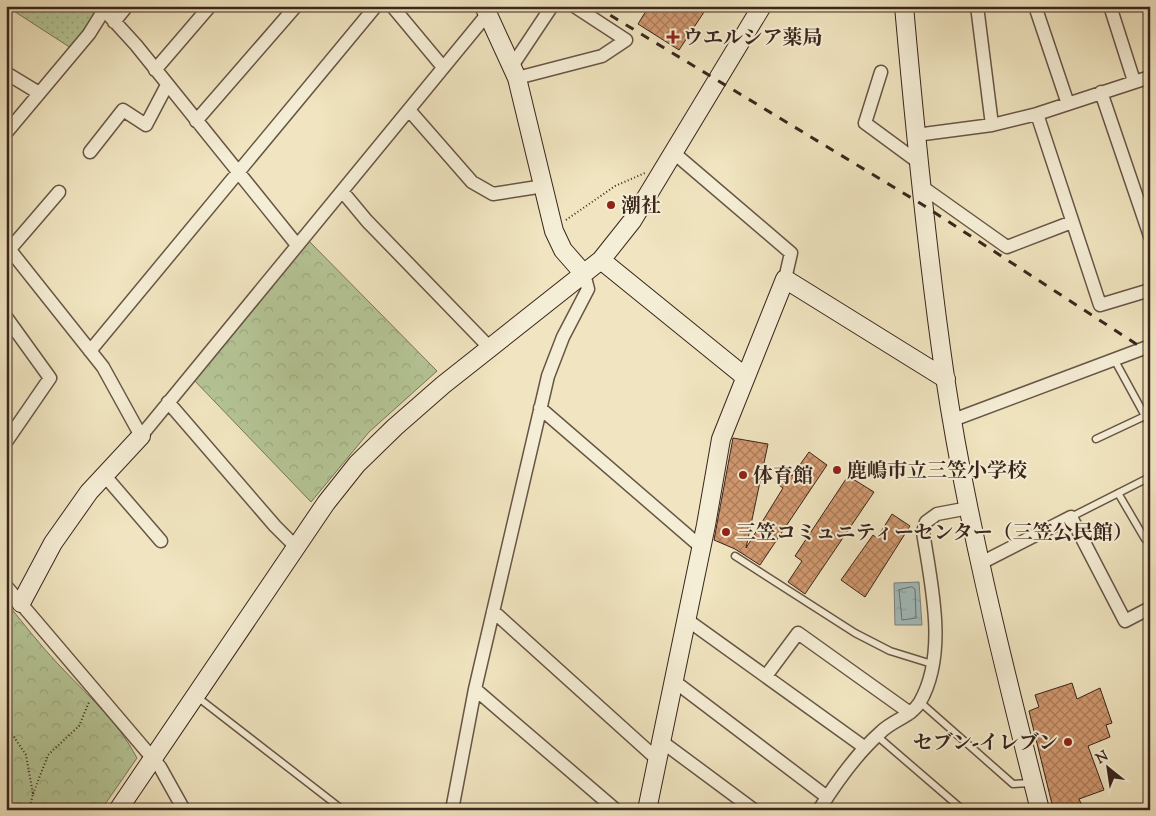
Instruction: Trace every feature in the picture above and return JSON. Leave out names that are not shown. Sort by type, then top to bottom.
[{"type":"street","points":[[114,22],[127,6]]},
{"type":"street","points":[[155,70],[210,6]]},
{"type":"street","points":[[196,121],[296,6]]},
{"type":"street","points":[[90,351],[237,172],[321,75],[376,6]]},
{"type":"street","points":[[392,6],[442,66]]},
{"type":"street","points":[[515,72],[552,6]]},
{"type":"street","points":[[515,72],[602,56],[626,40],[574,6]]},
{"type":"street","points":[[118,810],[326,503],[357,464],[443,385],[491,349],[601,260],[632,221],[762,6]]},
{"type":"street","points":[[904,6],[918,162],[946,379],[969,508],[1040,810]]},
{"type":"street","points":[[977,6],[992,125]]},
{"type":"street","points":[[1035,6],[1068,104]]},
{"type":"street","points":[[1110,6],[1134,82]]},
{"type":"street","points":[[6,133],[89,34],[102,8],[297,244]]},
{"type":"street","points":[[21,603],[53,543],[105,476],[141,436],[409,110],[487,9],[515,72],[553,228],[563,250],[584,274],[588,289],[552,360],[475,689],[452,810]]},
{"type":"street","points":[[6,72],[39,93]]},
{"type":"street","points":[[881,72],[865,123],[918,162]]},
{"type":"street","points":[[916,135],[992,125],[1037,114],[1150,77]]},
{"type":"street","points":[[90,152],[123,110],[146,125],[167,85]]},
{"type":"street","points":[[1101,92],[1150,236]]},
{"type":"street","points":[[409,110],[472,182],[493,194],[544,186]]},
{"type":"street","points":[[1037,114],[1100,305],[1150,290]]},
{"type":"street","points":[[647,810],[721,439],[744,376],[785,279],[791,253],[674,153]]},
{"type":"street","points":[[921,186],[1007,247],[1072,222]]},
{"type":"street","points":[[342,191],[367,221],[491,349]]},
{"type":"street","points":[[59,192],[8,247],[103,366],[141,436]]},
{"type":"street","points":[[601,260],[744,376]]},
{"type":"street","points":[[785,279],[946,379]]},
{"type":"street","points":[[6,317],[50,378],[6,442]]},
{"type":"street","points":[[953,420],[1150,346]]},
{"type":"street","points":[[168,402],[275,526],[296,547]]},
{"type":"street","points":[[540,408],[701,546]]},
{"type":"street","points":[[105,476],[161,542]]},
{"type":"street","points":[[819,810],[864,747],[877,735],[910,713],[920,702],[931,674],[936,639],[935,610],[923,532],[926,522],[937,514],[969,508]]},
{"type":"street","points":[[981,563],[1071,517],[1125,620],[1150,608]]},
{"type":"street","points":[[6,586],[99,693],[152,758],[184,810]]},
{"type":"street","points":[[493,612],[658,760]]},
{"type":"street","points":[[686,619],[864,747]]},
{"type":"street","points":[[766,676],[798,632],[910,713]]},
{"type":"street","points":[[674,681],[828,797]]},
{"type":"street","points":[[475,689],[616,810]]},
{"type":"street","points":[[662,741],[739,805],[754,810]]},
{"type":"lane","points":[[1114,360],[1150,426]]},
{"type":"lane","points":[[1096,439],[1145,416]]},
{"type":"lane","points":[[1071,517],[1150,477]]},
{"type":"lane","points":[[1118,493],[1145,539]]},
{"type":"lane","points":[[735,556],[855,633],[890,651],[932,664]]},
{"type":"lane","points":[[195,696],[344,810]]},
{"type":"lane","points":[[920,702],[1013,784],[1033,783]]},
{"type":"lane","points":[[877,735],[963,810]]},
{"type":"path","points":[[553,228],[581,211],[615,186],[646,172]]},
{"type":"path","points":[[29,810],[48,755],[79,726],[91,697],[99,693]]},
{"type":"path","points":[[6,725],[26,755],[33,794]]},
{"type":"green space","points":[[6,6],[92,6],[96,12],[71,48]]},
{"type":"green space","points":[[306,238],[437,371],[369,432],[311,502],[193,379]]},
{"type":"green space","points":[[6,602],[51,657],[111,720],[137,758],[101,810],[6,810]]},
{"type":"water","points":[[919,582],[922,625],[895,625],[894,583]]},
{"type":"building","name":"ウエルシア薬局","points":[[649,6],[708,6],[679,50],[638,24]]},
{"type":"building","points":[[733,438],[768,444],[746,548],[783,488],[776,483],[783,471],[792,476],[809,452],[827,465],[760,565],[735,549],[714,540]]},
{"type":"building","points":[[848,476],[874,492],[805,594],[788,582],[802,561],[795,556]]},
{"type":"building","points":[[892,514],[910,526],[865,597],[841,580],[873,535],[877,538]]},
{"type":"building","name":"セブン-イレブン","points":[[1072,683],[1077,699],[1100,688],[1112,723],[1106,725],[1110,737],[1088,746],[1104,790],[1079,799],[1084,810],[1060,810],[1059,806],[1053,808],[1029,711],[1039,707],[1035,695]]},
{"type":"railway","points":[[595,6],[923,205],[1150,353]]},
{"type":"place","name":"ウエルシア薬局","points":[[673,37]]},
{"type":"place","name":"潮社","points":[[611,205]]},
{"type":"place","name":"鹿嶋市立三笠小学校","points":[[837,470]]},
{"type":"place","name":"体育館","points":[[743,475]]},
{"type":"place","name":"三笠コミュニティーセンター（三笠公民館）","points":[[726,532]]},
{"type":"place","name":"セブン-イレブン","points":[[1068,742]]}]
